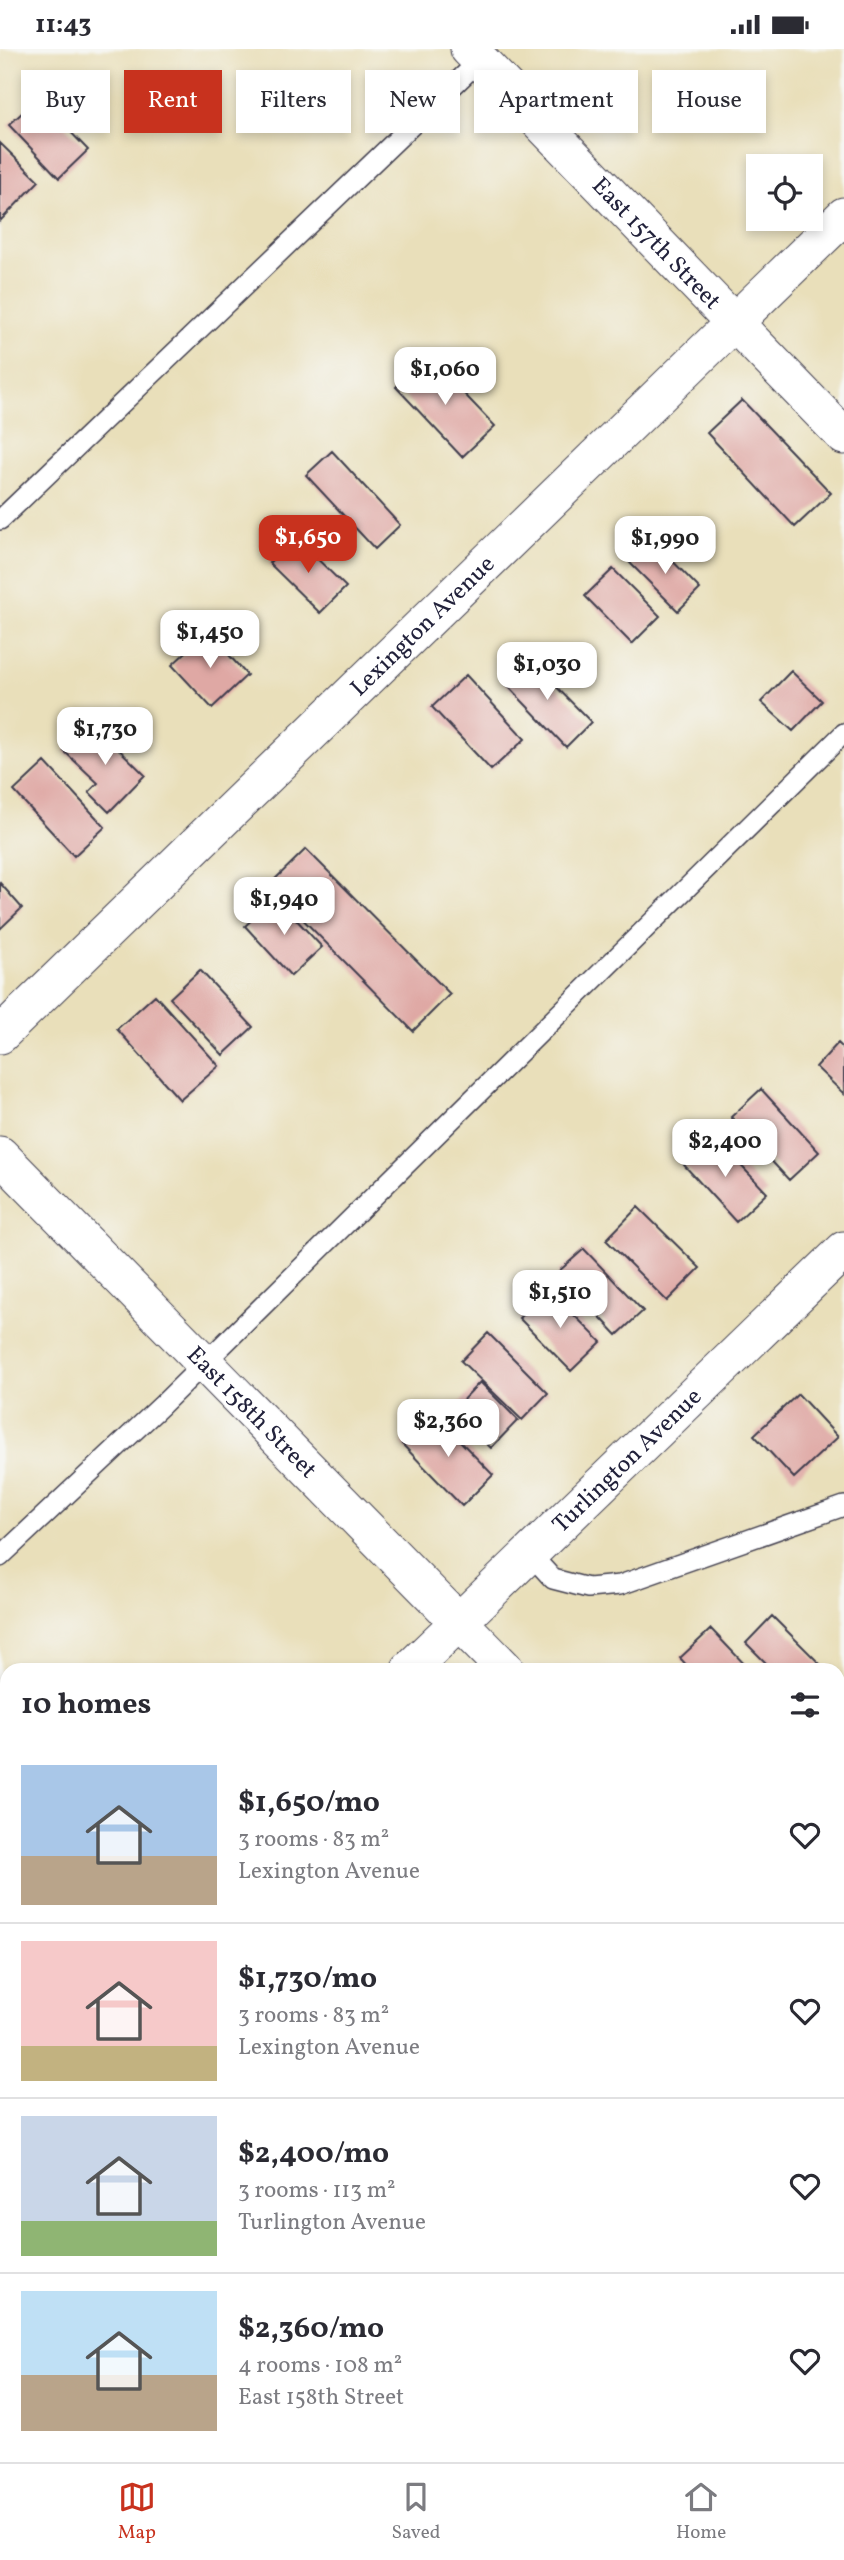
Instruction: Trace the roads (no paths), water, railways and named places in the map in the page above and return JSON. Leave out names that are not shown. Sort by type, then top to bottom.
[{"type":"street","name":"East 157th Street","points":[[475,55],[844,436]]},
{"type":"street","name":"Lexington Avenue","points":[[0,1035],[844,216]]},
{"type":"street","name":"East 158th Street","points":[[0,1155],[499,1663]]},
{"type":"street","name":"Turlington Avenue","points":[[416,1663],[844,1250]]},
{"type":"lane","points":[[0,520],[475,55]]},
{"type":"lane","points":[[0,1557],[205,1362],[844,733]]},
{"type":"lane","points":[[530,1554],[553,1579],[587,1588],[620,1585],[844,1506]]}]
